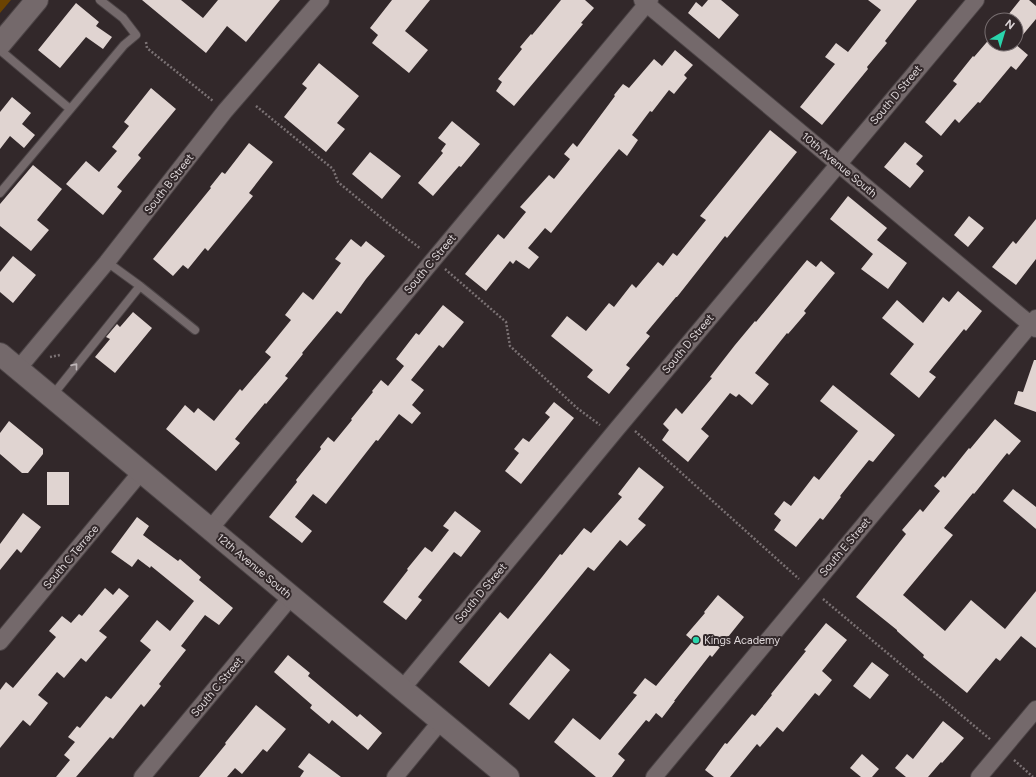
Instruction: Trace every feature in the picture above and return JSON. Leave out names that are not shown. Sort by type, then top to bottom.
[{"type":"street","points":[[0,44],[37,0]]},
{"type":"street","name":"South B Street","points":[[18,369],[108,262],[225,111],[321,0]]},
{"type":"street","name":"South D Street","points":[[402,689],[616,430],[976,0]]},
{"type":"street","name":"10th Avenue South","points":[[646,1],[838,165],[1034,324]]},
{"type":"street","name":"South C Street","points":[[210,529],[646,1]]},
{"type":"street","name":"South E Street","points":[[654,777],[1034,324]]},
{"type":"street","name":"12th Avenue South","points":[[0,354],[508,777]]},
{"type":"street","name":"South C Terrace","points":[[0,642],[141,472]]},
{"type":"street","name":"South C Street","points":[[142,777],[291,596]]},
{"type":"street","points":[[979,777],[1036,708]]},
{"type":"street","points":[[395,777],[441,721]]},
{"type":"lane","points":[[0,193],[124,45],[136,35],[123,18],[100,0]]},
{"type":"lane","points":[[0,50],[70,109]]},
{"type":"lane","points":[[108,262],[195,330]]},
{"type":"lane","points":[[51,397],[140,286]]},
{"type":"path","points":[[146,41],[147,48],[225,111]]},
{"type":"path","points":[[256,106],[333,169],[338,182],[391,226],[424,250],[506,322],[510,346],[578,408],[600,426],[616,430],[633,428],[811,588],[1002,749],[1033,777]]},
{"type":"path","points":[[46,357],[60,355]]},
{"type":"shaded area","points":[[0,0],[11,0],[0,13]]},
{"type":"building","points":[[142,0],[181,0],[203,18],[218,0],[280,0],[246,42],[227,26],[206,53]]},
{"type":"building","points":[[392,0],[430,0],[405,31],[428,50],[409,73],[372,43],[378,35],[370,28]]},
{"type":"building","points":[[561,0],[585,0],[594,8],[581,23],[583,24],[514,106],[496,91],[502,82],[498,79],[522,49],[520,47]]},
{"type":"building","points":[[708,0],[721,0],[739,15],[719,39],[688,13],[696,2],[702,7]]},
{"type":"building","points":[[868,0],[917,0],[885,41],[887,43],[867,67],[868,69],[822,125],[800,107],[835,64],[825,57],[836,43],[848,52],[881,10]]},
{"type":"building","points":[[1020,0],[1029,0],[1036,6],[1036,19],[1024,33],[1024,12],[1010,12]]},
{"type":"building","points":[[76,3],[99,22],[96,26],[112,37],[103,49],[86,37],[60,68],[38,50]]},
{"type":"building","points":[[984,45],[984,52],[1024,52],[1028,55],[1016,70],[1011,66],[980,103],[978,102],[959,123],[955,119],[941,136],[925,122],[957,84],[953,81],[973,56],[974,57]]},
{"type":"building","points":[[675,50],[693,65],[684,75],[687,78],[674,94],[669,90],[652,112],[650,111],[632,135],[638,140],[627,156],[619,149],[551,233],[545,228],[528,248],[539,257],[529,269],[516,260],[513,264],[510,261],[486,291],[465,274],[498,234],[504,239],[526,212],[520,207],[549,175],[554,179],[570,159],[564,154],[573,143],[577,147],[623,84],[629,88],[654,59],[662,66]]},
{"type":"building","points":[[319,63],[359,96],[337,123],[345,129],[326,152],[284,117],[307,88],[302,84]]},
{"type":"building","points":[[151,88],[176,109],[138,155],[141,158],[117,187],[122,191],[103,215],[66,184],[86,161],[99,172],[117,151],[112,147],[129,126],[124,122]]},
{"type":"building","points":[[12,97],[31,113],[22,124],[35,135],[24,148],[10,136],[0,149],[0,112]]},
{"type":"building","points":[[452,121],[480,144],[461,167],[459,166],[433,196],[418,183],[443,153],[441,151],[446,144],[438,138]]},
{"type":"building","points":[[770,130],[797,152],[727,238],[725,236],[677,297],[646,333],[650,336],[626,365],[630,368],[609,394],[587,377],[593,370],[551,336],[567,316],[586,331],[609,303],[614,307],[632,284],[636,288],[658,262],[663,266],[673,253],[677,256],[706,220],[700,216]]},
{"type":"building","points":[[905,142],[923,156],[916,164],[924,171],[910,188],[884,167]]},
{"type":"building","points":[[249,143],[273,162],[249,193],[253,196],[208,251],[205,248],[188,269],[183,265],[173,276],[153,259],[211,188],[210,187],[222,172],[225,174]]},
{"type":"building","points":[[370,152],[401,176],[382,199],[352,174]]},
{"type":"building","points":[[33,165],[62,189],[37,220],[49,230],[31,251],[0,226],[0,204]]},
{"type":"building","points":[[848,196],[887,228],[877,240],[907,263],[888,289],[861,269],[873,254],[830,219]]},
{"type":"building","points":[[969,216],[984,228],[968,247],[954,235]]},
{"type":"building","points":[[1036,219],[1036,259],[1016,285],[992,267],[1013,241],[1016,244]]},
{"type":"building","points":[[351,239],[361,247],[366,241],[385,256],[366,279],[341,314],[337,311],[302,353],[303,354],[285,376],[288,378],[235,439],[240,443],[216,471],[166,429],[185,405],[194,413],[198,408],[214,421],[240,389],[242,391],[271,357],[265,352],[291,320],[285,315],[303,292],[313,300],[341,263],[335,259]]},
{"type":"building","points":[[13,256],[36,275],[13,303],[0,292],[0,272]]},
{"type":"building","points":[[807,260],[816,267],[821,261],[835,273],[804,311],[806,313],[788,334],[787,333],[755,373],[769,384],[752,405],[739,394],[736,397],[730,393],[701,429],[709,436],[688,462],[662,440],[669,430],[663,424],[676,408],[682,414],[712,378],[710,377],[735,345]]},
{"type":"building","points":[[958,291],[982,311],[966,331],[964,329],[929,372],[936,377],[919,398],[890,374],[914,344],[882,318],[897,300],[923,323],[943,297],[949,302]]},
{"type":"building","points":[[443,305],[464,322],[443,348],[439,345],[411,380],[424,390],[412,405],[421,413],[412,424],[399,414],[378,441],[376,440],[326,504],[313,494],[295,517],[312,531],[302,543],[269,517],[297,482],[296,480],[321,449],[320,447],[328,437],[334,442],[381,380],[388,386],[404,366],[396,359],[416,333],[419,335]]},
{"type":"building","points":[[133,312],[152,328],[115,373],[95,357],[110,339],[106,337],[117,324],[120,327]]},
{"type":"building","points":[[1034,360],[1036,360],[1036,412],[1014,404],[1018,391],[1023,392]]},
{"type":"building","points":[[833,385],[895,435],[873,462],[869,460],[823,520],[820,518],[796,547],[774,530],[781,520],[774,514],[784,501],[791,506],[814,476],[819,480],[858,431],[820,401]]},
{"type":"building","points":[[554,402],[574,418],[521,484],[505,471],[519,453],[514,449],[523,438],[529,442],[550,417],[545,413]]},
{"type":"building","points":[[995,419],[1021,441],[1009,455],[1007,453],[944,528],[953,535],[903,595],[945,631],[971,600],[1005,629],[1036,591],[1036,648],[1021,636],[1000,661],[996,658],[967,693],[923,657],[924,655],[897,630],[856,597],[906,534],[902,530],[920,509],[923,512],[940,491],[934,486],[943,476],[945,478]]},
{"type":"building","points":[[9,421],[43,449],[43,454],[28,473],[22,473],[0,454],[0,433]]},
{"type":"building","points":[[639,467],[664,487],[638,519],[646,525],[627,546],[620,540],[594,571],[588,567],[489,687],[459,662],[500,612],[508,619],[560,554],[562,555],[584,528],[591,533],[622,497],[618,494]]},
{"type":"building","points":[[47,472],[69,472],[69,505],[47,505]]},
{"type":"building","points":[[1013,489],[1036,507],[1036,529],[1003,501]]},
{"type":"building","points":[[455,511],[481,531],[461,557],[454,552],[418,597],[422,600],[406,620],[383,602],[425,547],[432,552],[449,530],[443,526]]},
{"type":"building","points":[[23,513],[41,527],[21,553],[17,549],[0,570],[0,544]]},
{"type":"building","points":[[137,517],[149,526],[143,535],[178,561],[180,559],[201,577],[199,580],[233,608],[219,625],[205,615],[181,646],[186,650],[159,684],[161,686],[144,707],[141,704],[113,739],[110,737],[76,777],[56,777],[70,760],[64,755],[75,742],[68,737],[77,726],[80,728],[106,696],[111,699],[151,650],[140,641],[157,620],[170,631],[194,601],[151,566],[150,568],[138,559],[132,567],[111,552]]},
{"type":"building","points":[[105,588],[113,595],[119,588],[129,596],[99,631],[107,637],[86,662],[81,658],[64,678],[57,672],[38,695],[48,703],[30,726],[23,720],[0,748],[0,690],[6,682],[13,688],[56,637],[49,631],[62,616],[71,623],[79,614],[82,616]]},
{"type":"building","points":[[718,595],[744,617],[712,657],[710,655],[662,718],[656,713],[649,722],[646,720],[618,754],[625,760],[612,777],[596,777],[554,742],[573,718],[600,740],[637,695],[633,693],[645,678],[656,686],[693,641],[686,635]]},
{"type":"building","points":[[826,623],[847,640],[822,671],[832,680],[819,696],[815,693],[783,732],[777,727],[760,747],[757,744],[730,777],[714,777],[705,770],[725,743],[727,744],[752,714],[755,716]]},
{"type":"building","points":[[550,653],[570,670],[529,720],[509,704]]},
{"type":"building","points":[[288,655],[310,673],[308,676],[357,717],[360,714],[382,733],[368,750],[332,720],[329,724],[310,708],[312,705],[274,672]]},
{"type":"building","points":[[872,662],[889,675],[870,699],[853,686]]},
{"type":"building","points":[[256,705],[286,729],[267,752],[263,749],[242,774],[235,768],[227,777],[199,777],[226,744],[225,743]]},
{"type":"building","points":[[943,721],[964,738],[928,777],[906,777],[895,768],[907,754],[913,759]]},
{"type":"building","points":[[309,753],[341,777],[300,777],[304,771],[298,767]]},
{"type":"building","points":[[862,754],[879,769],[872,777],[861,777],[850,768]]},
{"type":"place","name":"Kings Academy","points":[[696,640]]}]
